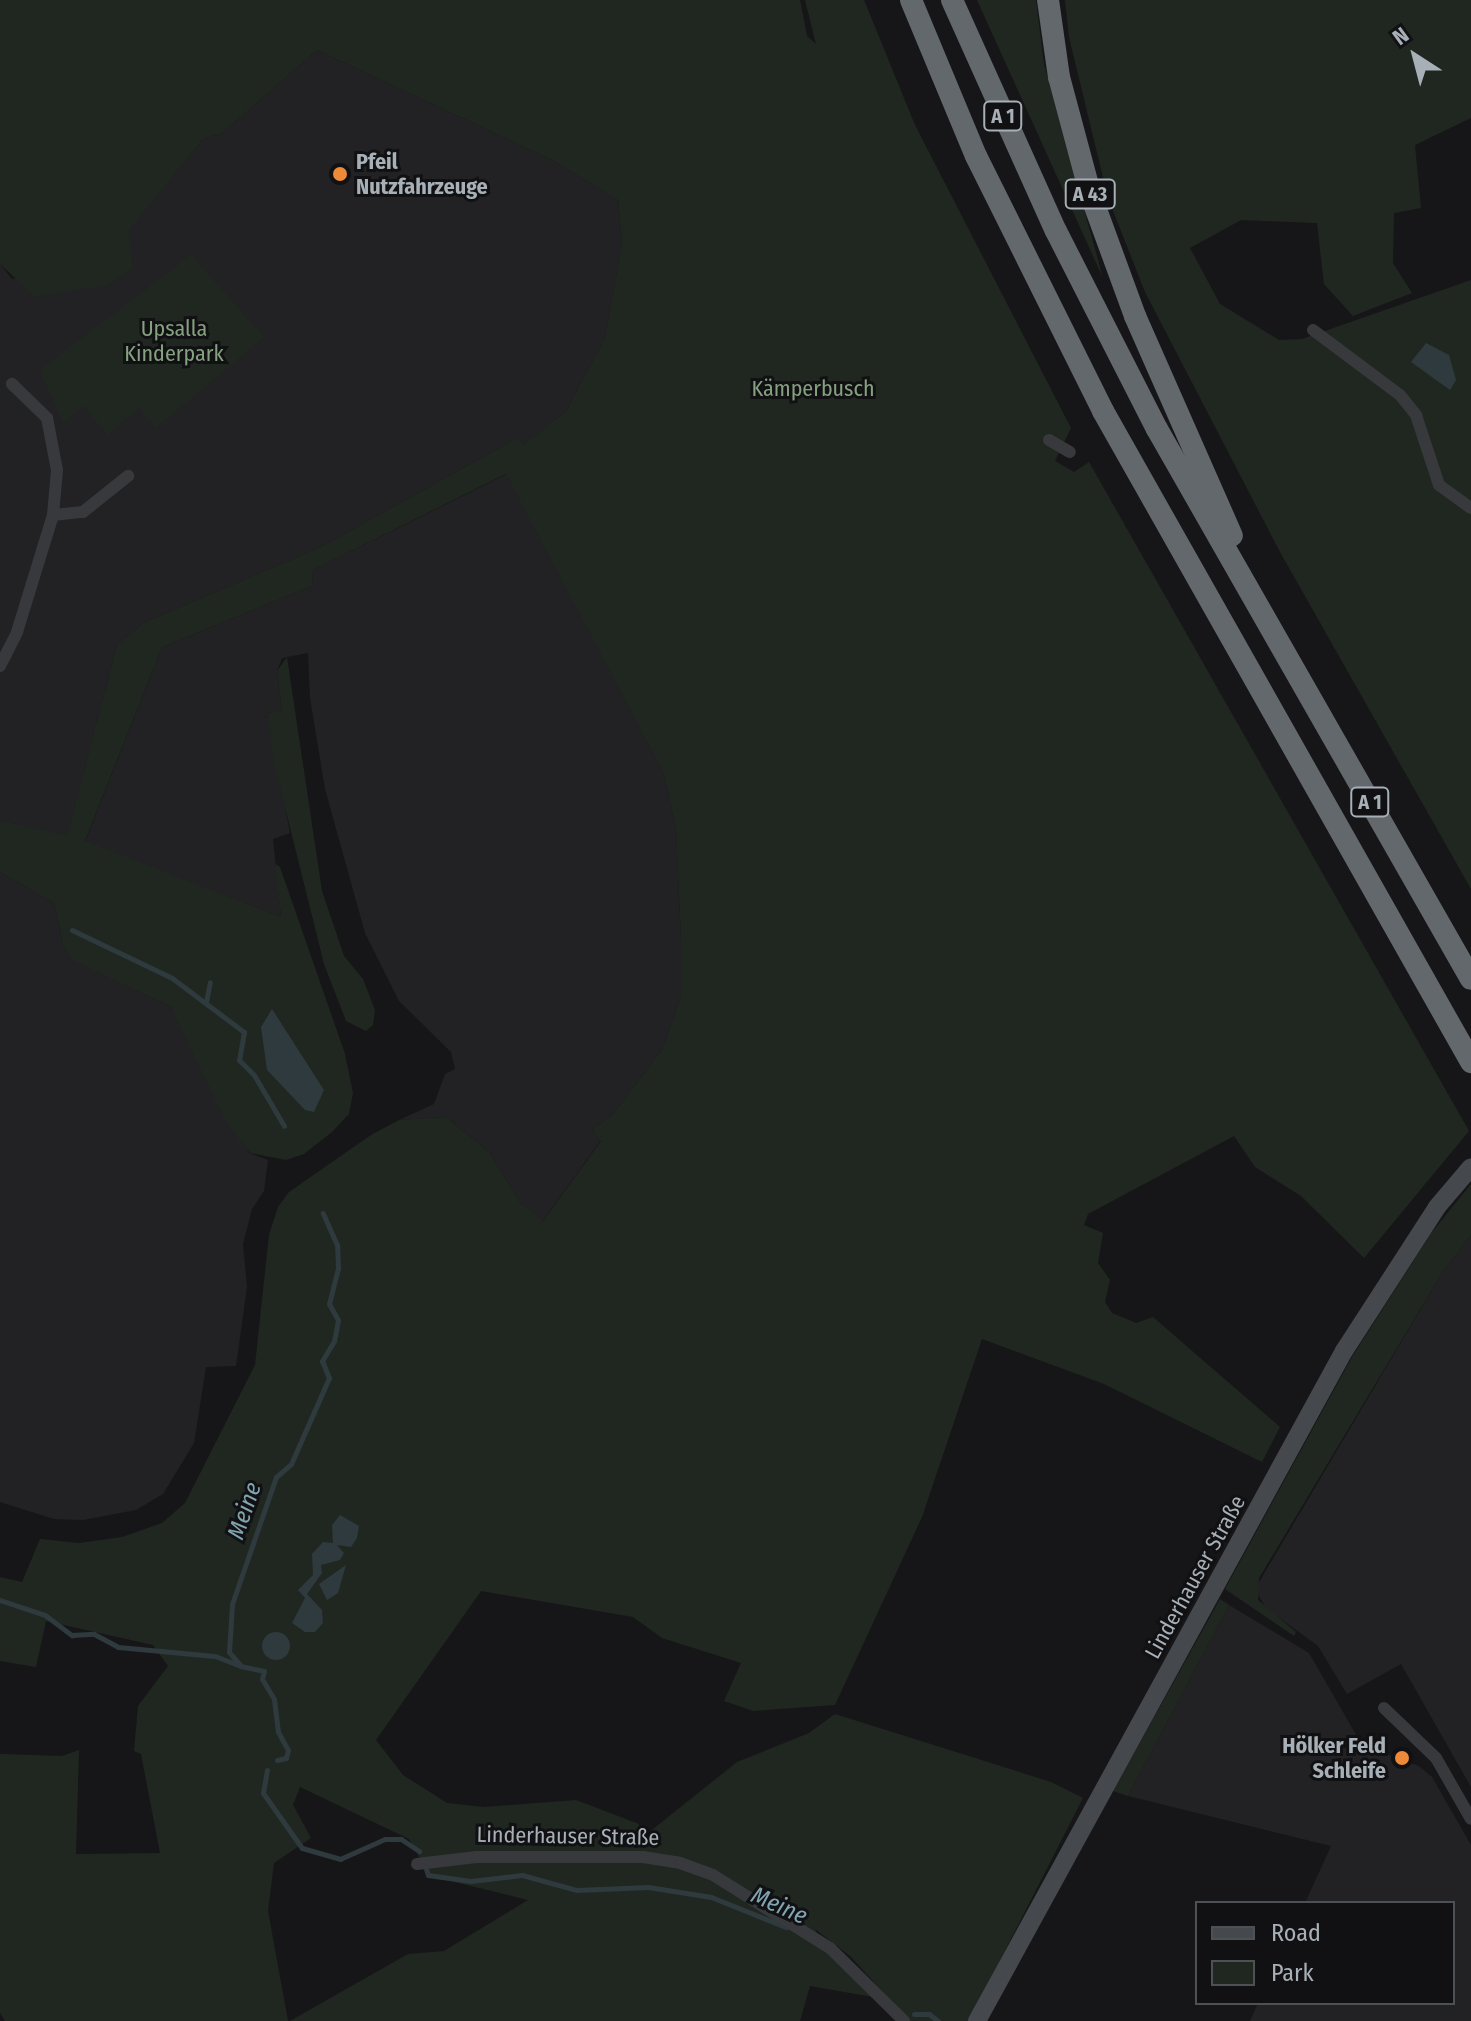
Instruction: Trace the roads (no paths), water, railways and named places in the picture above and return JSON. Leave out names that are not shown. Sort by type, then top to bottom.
[{"type":"highway","name":"A 1","points":[[911,0],[976,156],[1103,411],[1471,1062]]},
{"type":"highway","name":"A 1","points":[[952,0],[1056,231],[1157,429],[1471,979]]},
{"type":"highway","name":"A 43","points":[[1048,0],[1059,77],[1090,193],[1162,380],[1269,625]]},
{"type":"main road","name":"Linderhauser Straße","points":[[977,2021],[1344,1351],[1437,1207],[1471,1167]]},
{"type":"street","points":[[1313,330],[1400,395],[1416,415],[1439,485],[1471,508]]},
{"type":"street","points":[[0,666],[17,632],[53,515],[57,470],[51,430],[31,397],[12,384]]},
{"type":"street","points":[[1049,440],[1070,452]]},
{"type":"street","points":[[53,515],[83,512],[128,476]]},
{"type":"street","points":[[1384,1708],[1436,1758],[1471,1819]]},
{"type":"street","name":"Linderhauser Straße","points":[[417,1864],[477,1857],[643,1857],[680,1863],[713,1875],[830,1948],[904,2021]]},
{"type":"waterway","name":"Meine","points":[[72,930],[172,978],[244,1032],[239,1060],[254,1075],[284,1126]]},
{"type":"waterway","points":[[206,1002],[210,982]]},
{"type":"waterway","name":"Meine","points":[[277,1760],[286,1758],[288,1750],[278,1732],[274,1699],[262,1679],[264,1671],[241,1666],[229,1652],[232,1604],[276,1477],[291,1464],[329,1378],[322,1361],[334,1341],[338,1320],[329,1304],[338,1269],[337,1245],[323,1213]]},
{"type":"waterway","points":[[0,1600],[45,1615],[72,1635],[94,1634],[118,1647],[215,1656],[239,1665]]},
{"type":"waterway","name":"Meine","points":[[267,1770],[263,1793],[302,1848],[340,1859],[385,1839],[401,1839],[419,1851]]},
{"type":"waterway","name":"Meine","points":[[426,1869],[428,1875],[471,1881],[522,1875],[577,1890],[648,1887],[711,1897],[786,1927]]},
{"type":"waterway","name":"Meine","points":[[914,2014],[929,2014],[938,2021]]},
{"type":"place","name":"Pfeil Nutzfahrzeuge","points":[[340,174]]},
{"type":"place","name":"Hölker Feld Schleife","points":[[1402,1758]]},
{"type":"park label","name":"Upsalla Kinderpark","points":[[174,340]]},
{"type":"park label","name":"Kämperbusch","points":[[813,389]]}]
